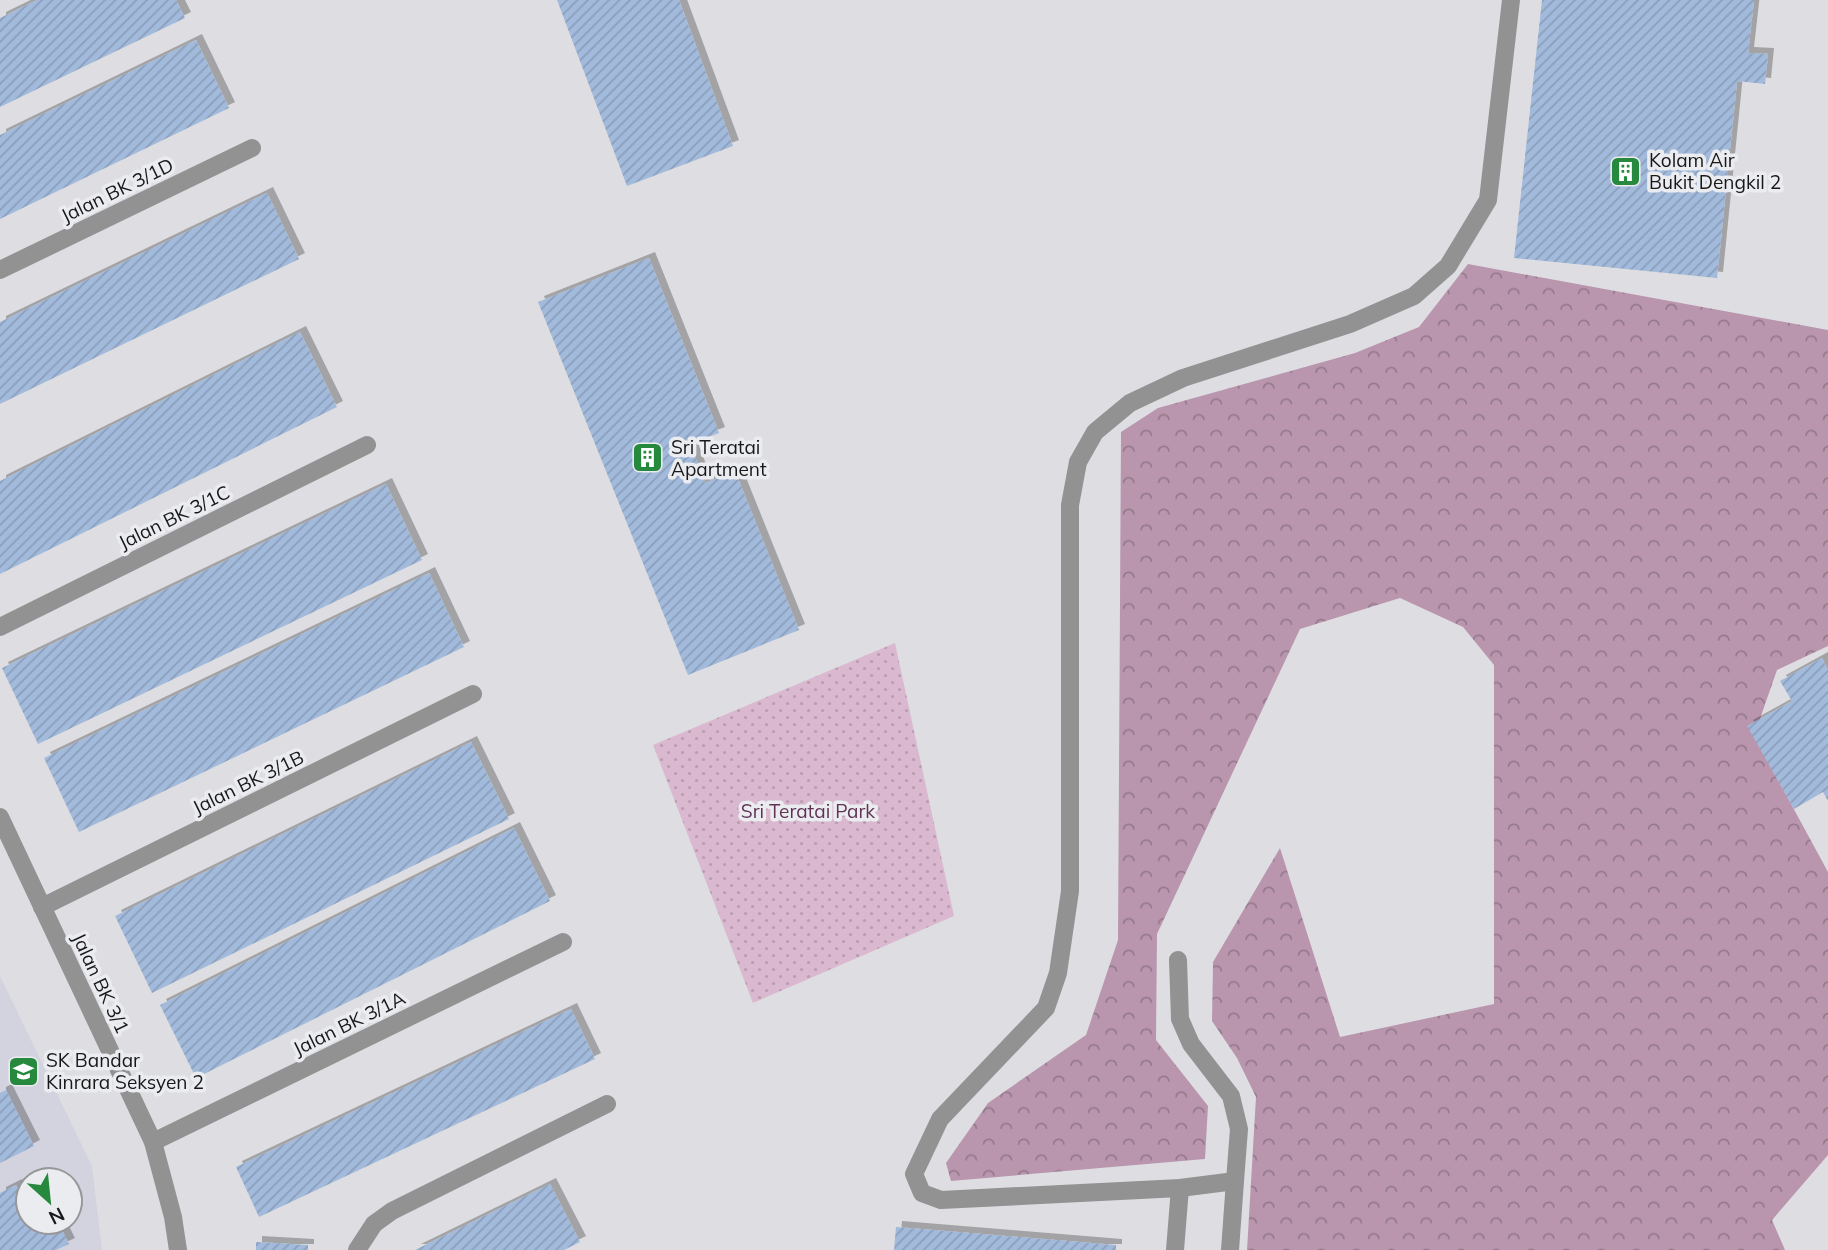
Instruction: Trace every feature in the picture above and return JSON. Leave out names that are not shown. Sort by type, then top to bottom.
[{"type":"street","points":[[1235,1181],[1180,1188],[941,1200],[922,1193],[914,1174],[940,1119],[1046,1008],[1058,973],[1070,891],[1070,505],[1078,462],[1095,432],[1130,404],[1183,379],[1361,319],[1414,296],[1448,266],[1488,200],[1511,0]]},
{"type":"street","name":"Jalan BK 3/1D","points":[[0,270],[252,148]]},
{"type":"street","name":"Jalan BK 3/1C","points":[[0,627],[367,445]]},
{"type":"street","name":"Jalan BK 3/1B","points":[[42,907],[472,694]]},
{"type":"street","name":"Jalan BK 3/1","points":[[0,817],[153,1142],[173,1217],[178,1250]]},
{"type":"street","name":"Jalan BK 3/1A","points":[[153,1142],[563,942]]},
{"type":"street","points":[[1178,960],[1180,1019],[1191,1044],[1231,1096],[1239,1129],[1230,1250]]},
{"type":"street","points":[[357,1250],[374,1224],[392,1211],[607,1104]]},
{"type":"street","points":[[1175,1250],[1180,1188]]},
{"type":"shaded area","name":"SK Bandar Kinrara Seksyen 2","points":[[0,976],[92,1166],[102,1250],[0,1250]]},
{"type":"green space","points":[[1468,264],[1828,330],[1828,646],[1777,670],[1754,736],[1828,872],[1828,1155],[1772,1220],[1785,1250],[1247,1250],[1256,1097],[1237,1058],[1212,1021],[1213,962],[1280,848],[1340,1037],[1494,1004],[1494,665],[1463,627],[1400,598],[1300,629],[1157,934],[1156,1040],[1208,1106],[1205,1159],[951,1181],[946,1163],[988,1103],[1086,1035],[1118,940],[1121,432],[1158,408],[1355,353],[1419,327]]},
{"type":"green space","name":"Sri Teratai Park","points":[[895,643],[954,916],[753,1003],[653,745]]},
{"type":"building","points":[[37,0],[176,0],[185,18],[0,107],[0,18]]},
{"type":"building","points":[[557,0],[679,0],[733,146],[627,186]]},
{"type":"building","name":"Kolam Air Bukit Dengkil 2","points":[[1542,0],[1754,0],[1748,53],[1768,54],[1765,84],[1737,81],[1717,278],[1514,258]]},
{"type":"building","points":[[196,40],[229,108],[0,219],[0,135]]},
{"type":"building","points":[[267,193],[299,259],[0,404],[0,322]]},
{"type":"building","name":"Sri Teratai Apartment","points":[[649,258],[719,433],[690,444],[705,483],[735,471],[799,630],[688,675],[538,302]]},
{"type":"building","points":[[300,332],[337,407],[0,574],[0,481]]},
{"type":"building","points":[[386,484],[422,560],[38,744],[2,668]]},
{"type":"building","points":[[429,573],[464,647],[79,832],[44,758]]},
{"type":"building","points":[[1822,658],[1828,670],[1828,801],[1823,792],[1794,809],[1747,726],[1792,701],[1780,681]]},
{"type":"building","points":[[471,742],[509,819],[152,993],[115,916]]},
{"type":"building","points":[[514,828],[550,901],[196,1078],[160,1005]]},
{"type":"building","points":[[571,1009],[595,1059],[259,1217],[236,1167]]},
{"type":"building","points":[[6,1090],[34,1146],[0,1163],[0,1093]]},
{"type":"building","points":[[550,1184],[580,1242],[564,1250],[415,1250]]},
{"type":"building","points":[[14,1186],[14,1236],[65,1236],[69,1244],[56,1250],[0,1250],[0,1193]]},
{"type":"building","points":[[896,1227],[1116,1245],[1116,1250],[894,1250]]},
{"type":"building","points":[[256,1242],[308,1245],[308,1250],[256,1250]]},
{"type":"place","name":"Kolam Air Bukit Dengkil 2","points":[[1626,171]]},
{"type":"place","name":"Sri Teratai Apartment","points":[[648,458]]},
{"type":"place","name":"SK Bandar Kinrara Seksyen 2","points":[[23,1071]]}]
